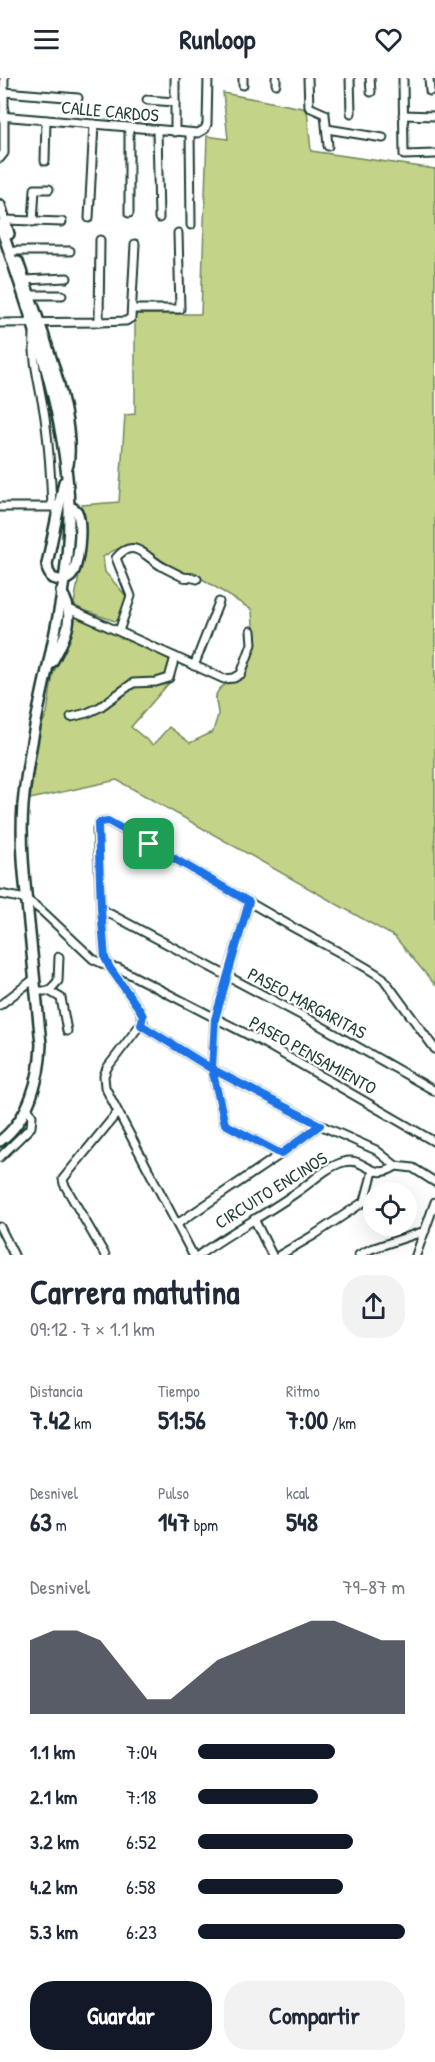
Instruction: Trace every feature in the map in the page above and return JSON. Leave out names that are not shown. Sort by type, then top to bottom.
[{"type":"main road","points":[[0,205],[2,241],[64,409],[70,453],[67,472],[55,507],[47,564],[52,578],[63,581],[70,577],[75,569],[79,548],[77,513],[74,508],[69,507],[67,472]]},
{"type":"main road","points":[[2,223],[15,251],[29,295],[35,326]]},
{"type":"main road","points":[[0,1141],[14,1128],[27,1107],[40,1062],[41,1044],[22,846],[23,805],[63,581]]},
{"type":"main road","points":[[46,672],[68,626],[69,609],[61,592]]},
{"type":"street","points":[[0,158],[4,153],[2,116],[4,78]]},
{"type":"street","points":[[175,78],[175,132]]},
{"type":"street","points":[[192,225],[190,133],[202,132],[207,124],[208,78]]},
{"type":"street","points":[[308,78],[309,107],[325,114],[328,146]]},
{"type":"street","points":[[350,78],[351,113]]},
{"type":"street","points":[[370,78],[371,92]]},
{"type":"street","points":[[403,78],[404,155],[435,154]]},
{"type":"street","points":[[429,78],[430,91]]},
{"type":"street","points":[[4,92],[78,98]]},
{"type":"street","points":[[147,100],[175,102]]},
{"type":"street","points":[[403,115],[435,116]]},
{"type":"street","name":"CALLE CARDOS","points":[[2,116],[190,133]]},
{"type":"street","points":[[45,161],[46,120]]},
{"type":"street","points":[[89,218],[94,124]]},
{"type":"street","points":[[129,128],[129,213]]},
{"type":"street","points":[[327,129],[383,138]]},
{"type":"street","points":[[157,130],[159,218]]},
{"type":"street","points":[[33,222],[35,189],[49,189]]},
{"type":"street","points":[[2,223],[62,222]]},
{"type":"street","points":[[132,309],[180,309],[178,233]]},
{"type":"street","points":[[99,322],[100,240]]},
{"type":"street","points":[[0,323],[35,326],[126,321],[131,318],[135,244]]},
{"type":"street","points":[[15,251],[70,251]]},
{"type":"street","points":[[24,280],[67,278]]},
{"type":"street","points":[[29,295],[62,295]]},
{"type":"street","points":[[35,326],[33,348],[45,417],[55,507]]},
{"type":"street","points":[[0,507],[69,507]]},
{"type":"street","points":[[119,631],[131,596],[116,558],[122,551],[129,548],[139,550],[162,567],[185,578],[197,579]]},
{"type":"street","points":[[194,666],[219,603]]},
{"type":"street","points":[[69,609],[224,679],[234,678],[241,674],[252,644],[252,631]]},
{"type":"street","points":[[71,717],[100,707],[133,683],[156,682],[169,678],[175,657]]},
{"type":"street","points":[[193,1255],[105,1087],[104,1077],[107,1068],[141,1025],[143,1016],[105,958],[98,829],[100,822],[108,821],[383,978],[435,1049]]},
{"type":"street","points":[[0,894],[26,899],[93,959],[110,968]]},
{"type":"street","points":[[249,902],[215,1019],[212,1069],[225,1124],[281,1154]]},
{"type":"street","name":"PASEO MARGARITAS","points":[[101,909],[314,1022],[435,1091]]},
{"type":"street","points":[[50,991],[58,981],[59,957]]},
{"type":"street","name":"PASEO PENSAMIENTO","points":[[110,968],[118,968],[262,1042],[435,1142]]},
{"type":"street","points":[[0,1005],[34,979]]},
{"type":"street","points":[[35,991],[50,991],[60,998],[67,1031]]},
{"type":"street","points":[[141,1025],[212,1069],[320,1125],[376,1150],[396,1166],[413,1167],[435,1182]]},
{"type":"street","points":[[0,1157],[31,1127],[32,1116],[27,1107]]},
{"type":"street","points":[[105,1255],[64,1184],[65,1175],[117,1113]]},
{"type":"street","points":[[177,1224],[320,1125]]},
{"type":"street","name":"CIRCUITO ENCINOS","points":[[199,1255],[224,1237],[296,1194],[335,1166],[353,1161],[373,1171]]},
{"type":"street","points":[[372,1182],[373,1171],[381,1173],[396,1166]]},
{"type":"street","points":[[416,1255],[435,1202]]},
{"type":"street","points":[[280,1255],[363,1203]]},
{"type":"street","points":[[254,1219],[272,1255]]},
{"type":"street","points":[[0,1227],[14,1255]]},
{"type":"street","points":[[358,1255],[425,1231]]},
{"type":"green space","points":[[223,93],[307,109],[311,151],[435,169],[435,985],[395,937],[117,780],[30,799],[39,731],[47,713],[53,674],[72,631],[74,615],[84,617],[171,662],[169,683],[131,727],[153,745],[169,727],[190,743],[213,732],[218,714],[217,693],[220,688],[241,676],[247,669],[253,654],[252,610],[196,575],[182,572],[140,548],[129,546],[117,549],[103,557],[105,572],[128,598],[119,620],[115,621],[77,608],[74,604],[83,552],[82,505],[119,502],[125,415],[135,414],[135,314],[201,314],[207,136],[228,139]]},
{"type":"route","points":[[149,844],[108,821],[100,822],[98,825],[105,958],[140,1010],[143,1016],[141,1025],[212,1069],[320,1125],[281,1154],[225,1124],[212,1069],[215,1019],[249,902],[149,844]]}]
